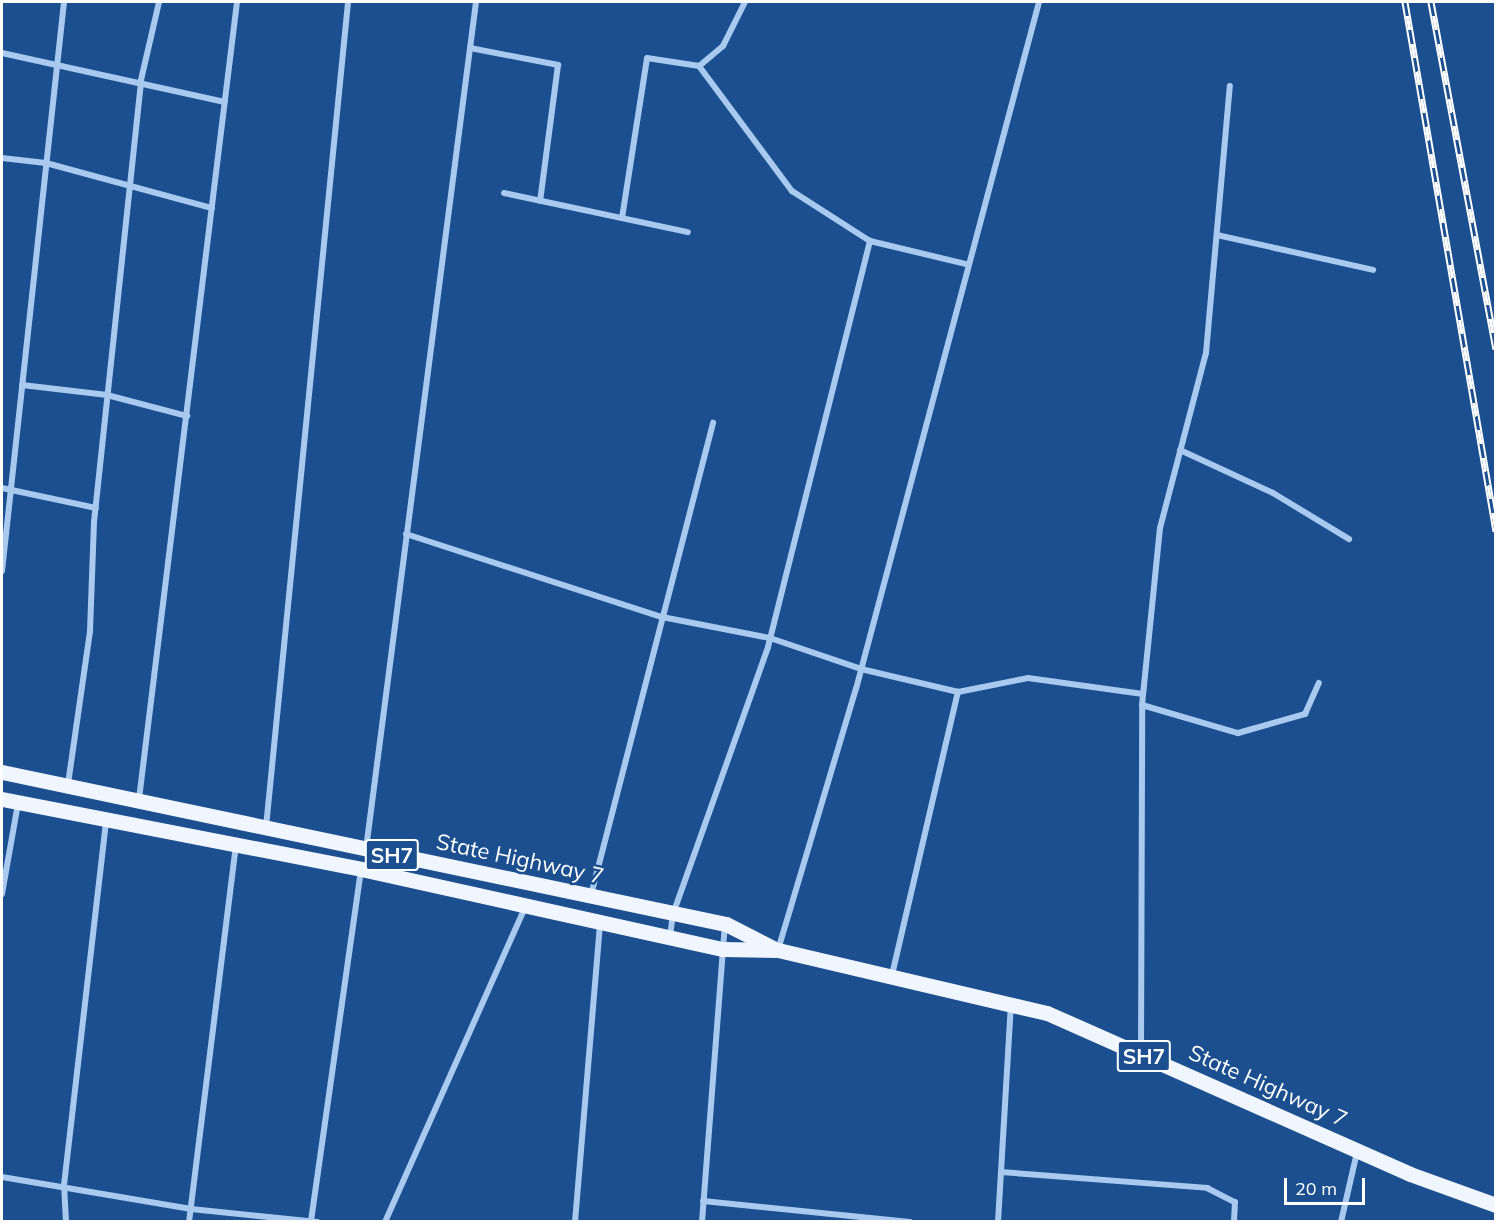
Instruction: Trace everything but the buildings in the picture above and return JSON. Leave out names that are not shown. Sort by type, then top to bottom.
[{"type":"main road","name":"State Highway 7","points":[[2,772],[726,924],[778,950]]},
{"type":"main road","name":"State Highway 7","points":[[2,799],[361,869],[723,949],[778,950],[1047,1013],[1358,1150],[1496,1205]]},
{"type":"street","points":[[2,572],[64,2]]},
{"type":"street","points":[[68,785],[90,631],[96,508],[141,84],[159,2]]},
{"type":"street","points":[[139,800],[237,2]]},
{"type":"street","points":[[266,828],[348,2]]},
{"type":"street","points":[[366,849],[476,2]]},
{"type":"street","points":[[699,66],[723,46],[745,2]]},
{"type":"street","points":[[778,950],[861,669],[966,264],[1039,2]]},
{"type":"street","points":[[470,48],[558,65],[540,201]]},
{"type":"street","points":[[2,53],[225,102]]},
{"type":"street","points":[[622,218],[647,58],[699,66],[792,191],[870,241],[966,264]]},
{"type":"street","points":[[1141,1054],[1143,694],[1160,528],[1206,353],[1230,86]]},
{"type":"street","points":[[2,158],[46,162],[212,208]]},
{"type":"street","points":[[504,194],[688,232]]},
{"type":"street","points":[[1217,235],[1373,270]]},
{"type":"street","points":[[670,937],[673,914],[770,638],[870,241]]},
{"type":"street","points":[[22,385],[108,395],[187,416]]},
{"type":"street","points":[[590,897],[713,422]]},
{"type":"street","points":[[1180,450],[1273,493],[1349,539]]},
{"type":"street","points":[[2,488],[96,508]]},
{"type":"street","points":[[406,534],[662,617],[770,638],[861,669],[958,692],[1028,678],[1143,694]]},
{"type":"street","points":[[1142,705],[1238,733],[1305,714],[1318,683]]},
{"type":"street","points":[[891,976],[958,692]]},
{"type":"street","points":[[2,894],[18,802]]},
{"type":"street","points":[[66,1221],[64,1185],[106,819]]},
{"type":"street","points":[[189,1221],[236,844]]},
{"type":"street","points":[[311,1221],[361,869]]},
{"type":"street","points":[[385,1221],[526,906]]},
{"type":"street","points":[[575,1221],[600,922]]},
{"type":"street","points":[[702,1221],[726,924]]},
{"type":"street","points":[[998,1221],[1011,1005]]},
{"type":"street","points":[[1341,1221],[1358,1150]]},
{"type":"street","points":[[1001,1172],[1207,1188],[1235,1202],[1234,1221]]},
{"type":"street","points":[[2,1178],[64,1185],[190,1209],[317,1221]]},
{"type":"street","points":[[703,1201],[910,1221]]},
{"type":"railway","points":[[1405,2],[1496,531]]},
{"type":"railway","points":[[1431,2],[1496,349]]}]
